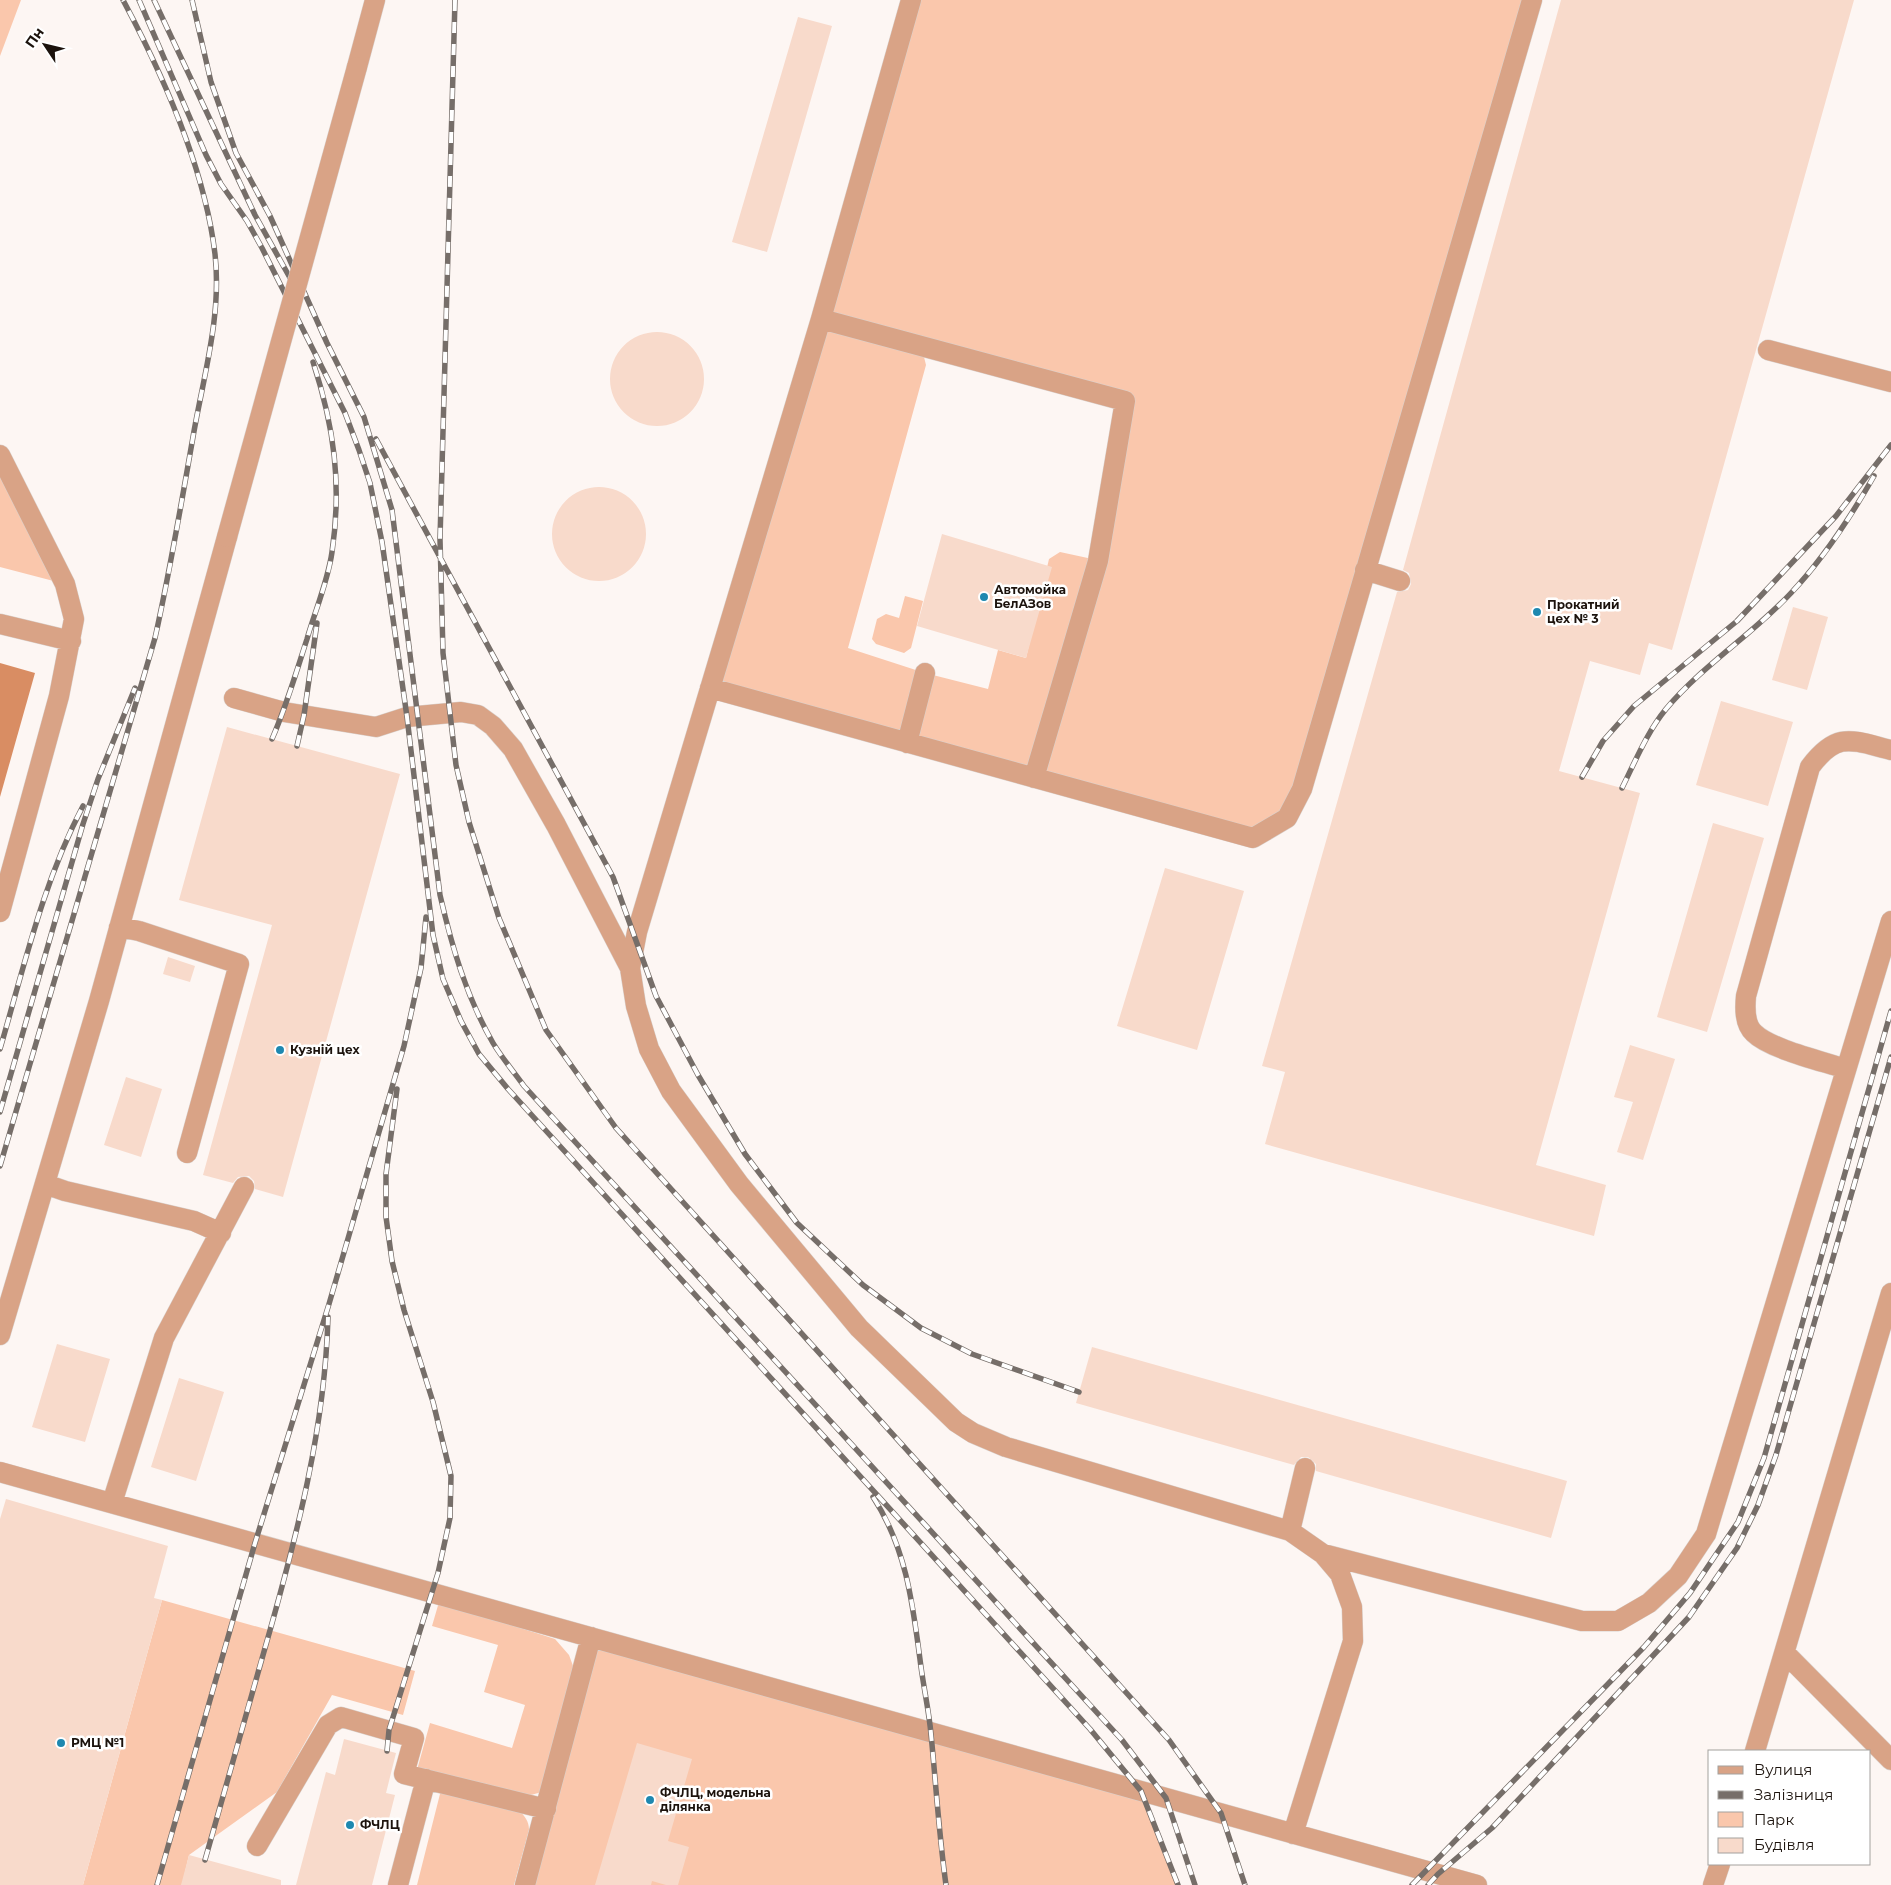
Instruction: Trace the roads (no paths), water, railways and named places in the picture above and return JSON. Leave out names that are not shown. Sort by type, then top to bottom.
[{"type":"street","points":[[0,1334],[119,927],[375,0]]},
{"type":"street","points":[[630,968],[637,932],[821,319],[911,0]]},
{"type":"street","points":[[710,688],[1253,838],[1287,818],[1302,789],[1532,0]]},
{"type":"street","points":[[821,319],[1124,401],[1098,560],[1034,778]]},
{"type":"street","points":[[1768,350],[1891,382]]},
{"type":"street","points":[[0,455],[66,584],[74,619],[59,696],[0,912]]},
{"type":"street","points":[[1365,570],[1400,581]]},
{"type":"street","points":[[0,624],[71,641]]},
{"type":"street","points":[[907,742],[925,673]]},
{"type":"street","points":[[234,698],[284,712],[376,727],[407,717],[462,712],[478,715],[494,726],[513,749],[556,825],[630,968],[636,1006],[649,1049],[682,1106],[739,1184],[859,1328],[950,1417],[973,1433],[1006,1447],[1290,1531],[1323,1554],[1340,1574],[1352,1607],[1353,1641],[1293,1834]]},
{"type":"street","points":[[1846,1069],[1773,1044],[1753,1032],[1745,1015],[1746,996],[1810,767],[1823,750],[1838,741],[1860,742],[1891,750]]},
{"type":"street","points":[[1323,1554],[1582,1621],[1618,1621],[1649,1603],[1678,1576],[1706,1534],[1891,921]]},
{"type":"street","points":[[119,927],[139,931],[239,964],[187,1153]]},
{"type":"street","points":[[45,1184],[65,1191],[194,1221],[221,1233]]},
{"type":"street","points":[[112,1503],[164,1338],[221,1233],[244,1186]]},
{"type":"street","points":[[1755,1750],[1786,1653],[1891,1293]]},
{"type":"street","points":[[1290,1531],[1305,1468]]},
{"type":"street","points":[[0,1472],[1477,1885]]},
{"type":"street","points":[[525,1885],[591,1637]]},
{"type":"street","points":[[1786,1653],[1891,1760]]},
{"type":"street","points":[[258,1846],[328,1724],[340,1717],[414,1738],[404,1774],[546,1810]]},
{"type":"street","points":[[398,1885],[426,1779]]},
{"type":"street","points":[[1713,1885],[1720,1865]]},
{"type":"railway","points":[[0,1166],[155,638],[214,324],[216,300],[215,254],[202,189],[192,156],[167,91],[123,0]]},
{"type":"railway","points":[[139,0],[206,155],[221,184],[247,221],[262,248],[345,413],[370,483],[382,542],[407,717],[433,935],[443,979],[461,1021],[479,1054],[508,1089],[1090,1729],[1141,1791],[1178,1885]]},
{"type":"railway","points":[[154,0],[255,215],[294,285]]},
{"type":"railway","points":[[192,0],[211,82],[236,153],[270,216],[327,343],[364,417],[392,510],[440,895],[461,971],[483,1025],[497,1049],[524,1086],[1122,1740],[1166,1798],[1195,1885]]},
{"type":"railway","points":[[455,0],[440,539],[443,653],[456,765],[469,822],[499,918],[546,1030],[616,1128],[1169,1740],[1221,1813],[1245,1885]]},
{"type":"railway","points":[[272,739],[291,690],[324,585],[330,563],[335,527],[336,479],[331,432],[313,362]]},
{"type":"railway","points":[[376,439],[613,877],[656,996],[698,1075],[745,1154],[797,1223],[863,1285],[921,1328],[972,1354],[1079,1392]]},
{"type":"railway","points":[[1582,777],[1603,741],[1634,706],[1737,621],[1836,516],[1891,445]]},
{"type":"railway","points":[[1622,788],[1647,737],[1666,709],[1680,693],[1760,623],[1803,580],[1836,537],[1874,476]]},
{"type":"railway","points":[[297,746],[304,715],[317,623]]},
{"type":"railway","points":[[0,1112],[83,824],[98,779],[135,688]]},
{"type":"railway","points":[[0,1049],[45,895],[83,806]]},
{"type":"railway","points":[[157,1885],[255,1543],[329,1304],[404,1046],[421,968],[426,917]]},
{"type":"railway","points":[[1412,1885],[1644,1647],[1690,1593],[1738,1522],[1764,1458],[1891,1011]]},
{"type":"railway","points":[[1428,1885],[1438,1874],[1492,1828],[1689,1617],[1737,1548],[1758,1505],[1776,1455],[1891,1057]]},
{"type":"railway","points":[[387,1751],[389,1730],[438,1573],[450,1518],[451,1476],[433,1402],[404,1310],[392,1261],[386,1217],[386,1174],[397,1089]]},
{"type":"railway","points":[[205,1860],[299,1521],[308,1481],[321,1400],[328,1317]]},
{"type":"railway","points":[[873,1497],[894,1537],[907,1579],[911,1600],[930,1726],[946,1885]]},
{"type":"place","name":"Автомойка БелАЗов","points":[[984,597]]},
{"type":"place","name":"Прокатний цех № 3","points":[[1537,612]]},
{"type":"place","name":"Кузній цех","points":[[280,1050]]},
{"type":"place","name":"РМЦ №1","points":[[61,1743]]},
{"type":"place","name":"ФЧЛЦ, модельна ділянка","points":[[650,1800]]},
{"type":"place","name":"ФЧЛЦ","points":[[350,1825]]}]
